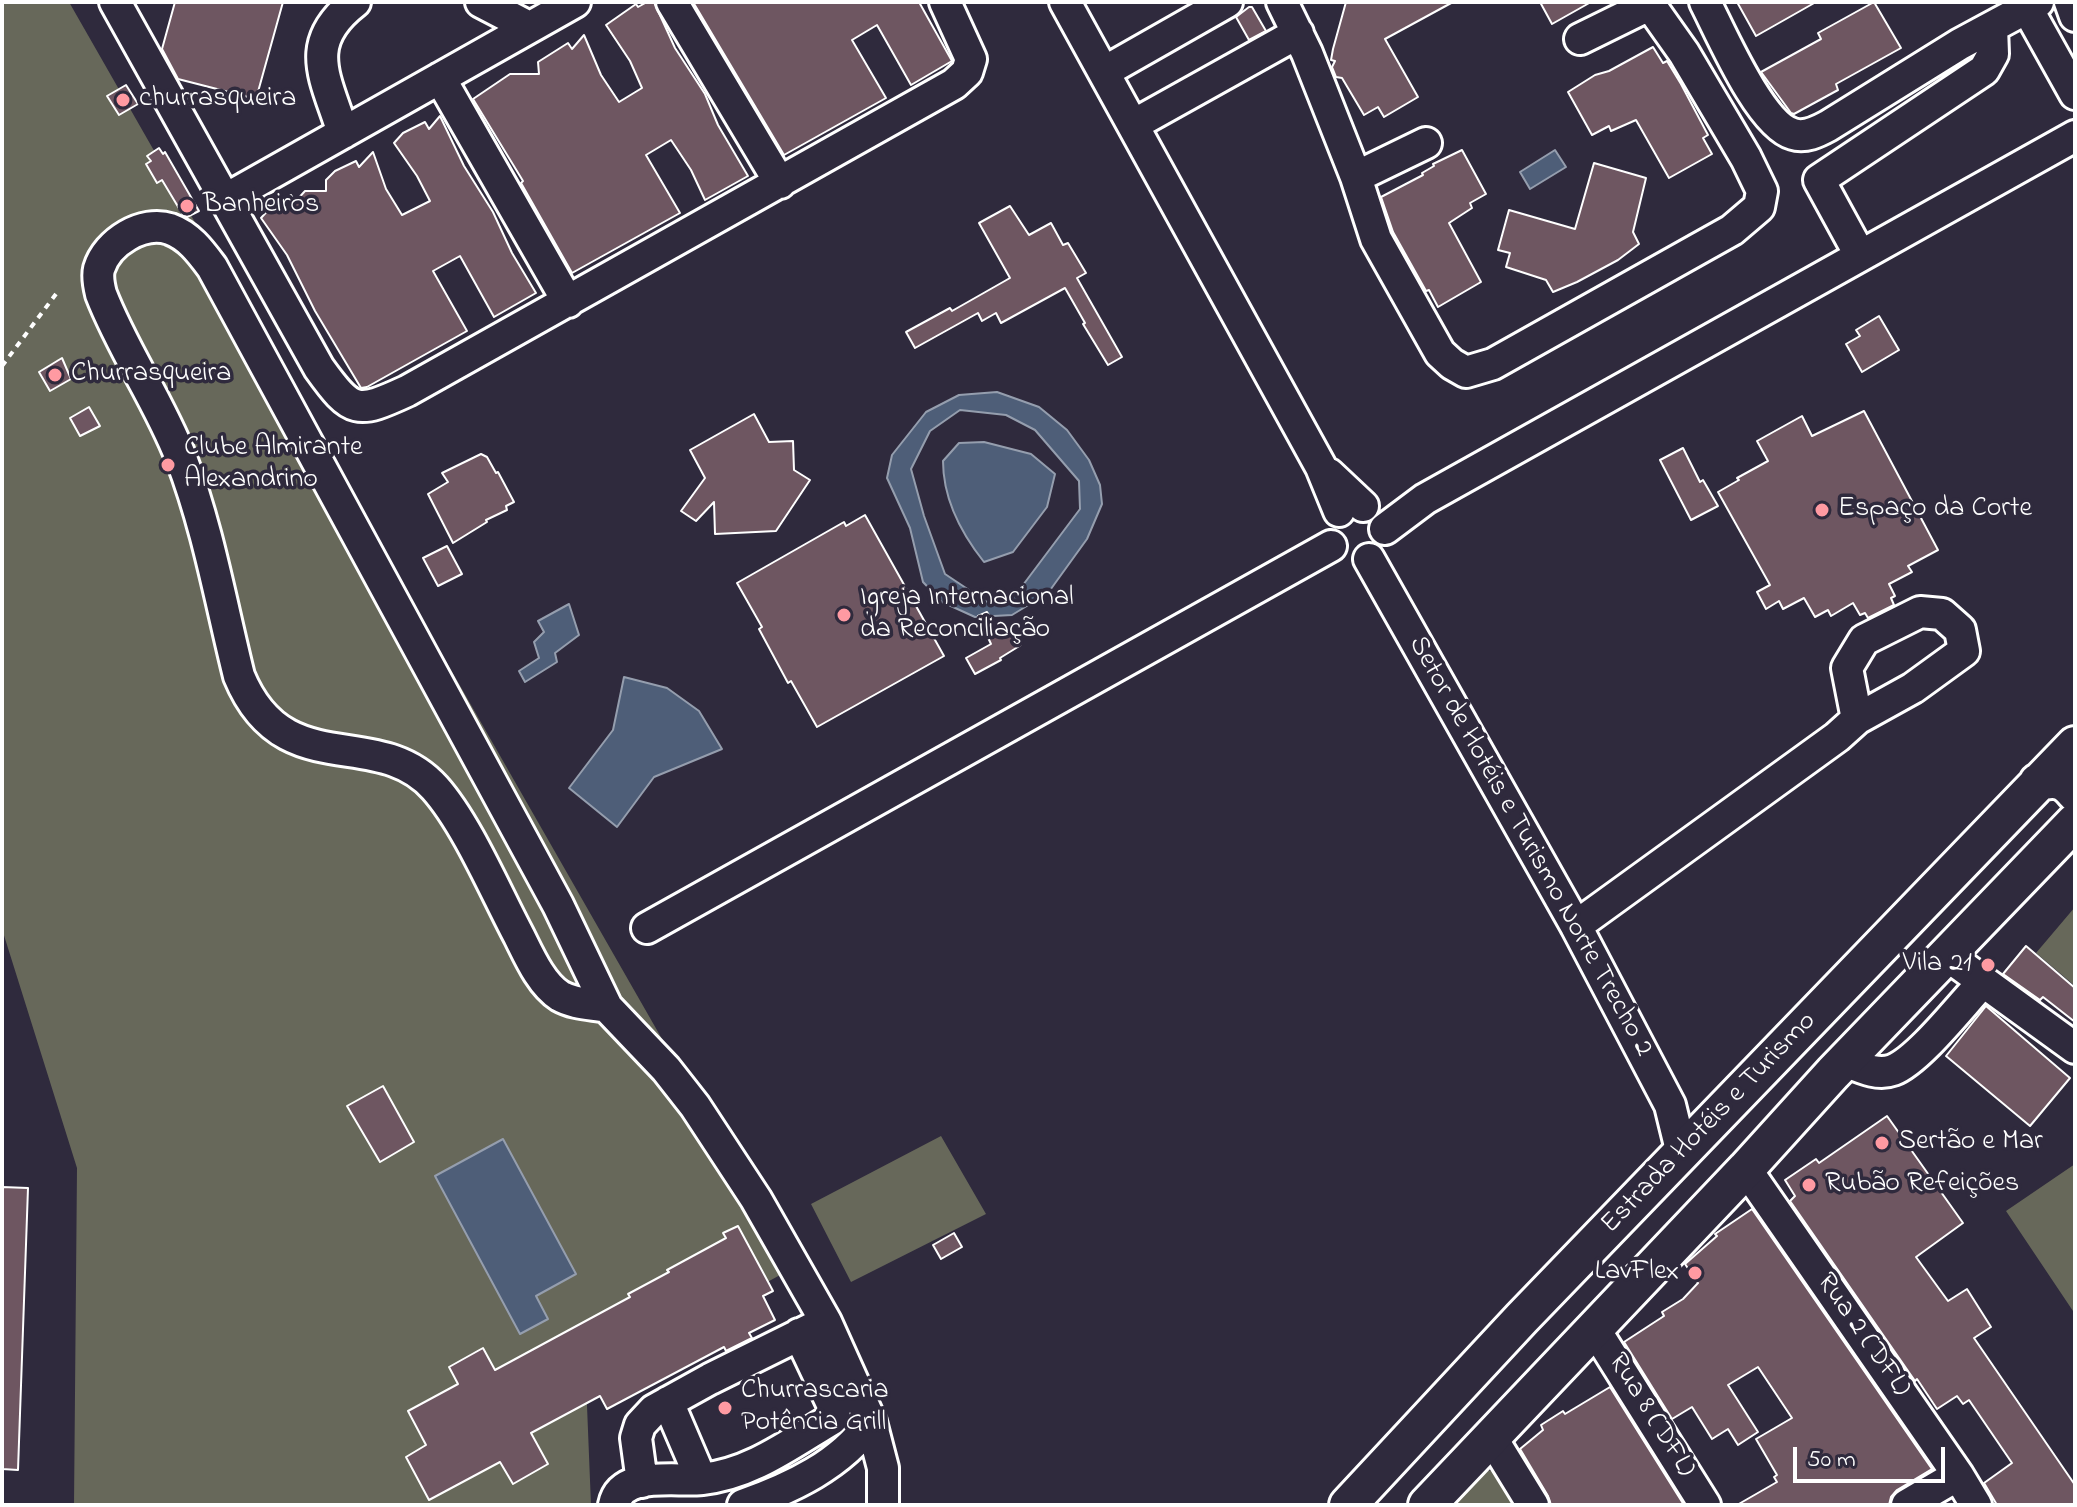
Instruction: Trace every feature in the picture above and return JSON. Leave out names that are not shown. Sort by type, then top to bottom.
[{"type":"main road","name":"Estrada Hotéis e Turismo","points":[[1359,1504],[1522,1318],[2075,745]]},
{"type":"main road","points":[[2038,782],[2059,779],[2075,793]]},
{"type":"main road","name":"Estrada Hotéis e Turismo","points":[[1427,1505],[1839,1067],[2075,822]]},
{"type":"main road","points":[[1796,1036],[1814,1038],[1826,1047],[1839,1067]]},
{"type":"street","points":[[115,2],[319,368],[340,395],[358,407],[371,407],[407,391],[780,183],[965,75],[971,66],[971,57],[945,2]]},
{"type":"street","points":[[343,133],[321,51],[328,30],[355,2]]},
{"type":"street","points":[[481,2],[529,27]]},
{"type":"street","points":[[224,200],[575,2]]},
{"type":"street","points":[[672,2],[780,183]]},
{"type":"street","points":[[1065,2],[1321,467],[1368,528]]},
{"type":"street","points":[[1104,72],[1227,2]]},
{"type":"street","points":[[1282,2],[1298,33],[1356,177],[1369,221],[1440,353],[1466,372],[1493,364],[1732,230],[1757,210],[1762,199],[1760,187],[1684,53],[1648,3],[1580,39]]},
{"type":"street","points":[[1705,2],[1760,104],[1779,127],[1797,135],[1828,126],[1960,44],[2032,5],[2075,94]]},
{"type":"street","points":[[2070,2],[2075,16]]},
{"type":"street","points":[[1860,255],[1819,180],[1984,70],[1993,54],[1992,27]]},
{"type":"street","points":[[1133,125],[1298,33]]},
{"type":"street","points":[[440,78],[568,302]]},
{"type":"street","points":[[1368,528],[1358,562],[1347,561],[1337,555],[1331,546],[1329,527],[1368,528],[1425,499],[2075,136]]},
{"type":"street","points":[[1356,177],[1426,143]]},
{"type":"street","points":[[607,1007],[568,1000],[547,983],[452,811],[428,781],[392,759],[332,750],[286,734],[268,721],[251,700],[239,676],[195,496],[160,411],[111,319],[98,285],[102,261],[114,246],[132,233],[148,227],[169,229],[189,240],[212,267],[551,893],[607,1007],[666,1069],[695,1106],[756,1199],[812,1328],[835,1410],[832,1419],[752,1466],[728,1475],[701,1479],[642,1482],[622,1488],[614,1505]]},
{"type":"street","name":"Setor de Hotéis e Turismo Norte Trecho 2","points":[[1368,528],[1388,589],[1576,926],[1670,1105],[1682,1154]]},
{"type":"street","points":[[647,928],[1331,546]]},
{"type":"street","points":[[1576,926],[1837,737],[1857,719]]},
{"type":"street","points":[[1948,956],[2075,1048]]},
{"type":"street","points":[[1839,1067],[1871,1071],[1892,1070],[1901,1065],[1911,1059],[1983,982]]},
{"type":"street","points":[[1670,1105],[1716,1119]]},
{"type":"street","name":"Rua 2 (DFL)","points":[[1746,1169],[1976,1505]]},
{"type":"street","points":[[642,1482],[636,1449],[637,1432],[654,1410],[812,1328]]},
{"type":"street","points":[[812,1328],[871,1422],[883,1468],[883,1505]]},
{"type":"street","name":"Rua 8 (DFL)","points":[[1594,1328],[1705,1505]]},
{"type":"street","points":[[668,1402],[701,1479]]},
{"type":"street","points":[[743,1505],[840,1457],[871,1422]]},
{"type":"street","points":[[1490,1435],[1533,1505]]},
{"type":"street","points":[[1907,1505],[1958,1475]]},
{"type":"path","points":[[2,366],[56,294]]},
{"type":"green space","name":"Clube Almirante Alexandrino","points":[[2,2],[69,2],[793,1268],[586,1381],[591,1505],[74,1505],[77,1168],[2,929]]},
{"type":"green space","points":[[2075,907],[2075,986],[2036,953]]},
{"type":"green space","points":[[941,1136],[986,1214],[851,1282],[811,1204]]},
{"type":"green space","points":[[2075,1164],[2075,1314],[2006,1211]]},
{"type":"green space","points":[[1501,1470],[1522,1505],[1452,1505],[1483,1471]]},
{"type":"water","points":[[1555,150],[1566,167],[1530,189],[1520,172]]},
{"type":"water","points":[[997,392],[1039,407],[1067,430],[1089,460],[1100,485],[1102,504],[1087,539],[1048,593],[1012,615],[975,617],[942,602],[923,582],[910,528],[887,478],[892,455],[926,412],[959,395]],"holes":[[[960,410],[1006,415],[1035,430],[1079,481],[1080,509],[1020,589],[990,604],[945,574],[911,469],[930,431]]]},
{"type":"water","points":[[984,442],[1031,454],[1055,474],[1047,507],[1013,552],[984,562],[955,515],[946,489],[943,461],[959,443]]},
{"type":"water","points":[[569,604],[579,635],[555,653],[557,662],[525,682],[519,671],[539,658],[534,642],[544,632],[538,621]]},
{"type":"water","points":[[624,677],[667,688],[699,711],[722,749],[654,777],[617,827],[569,788],[613,730]]},
{"type":"water","points":[[503,1139],[576,1274],[536,1296],[548,1319],[520,1334],[435,1176]]},
{"type":"building","points":[[175,2],[283,2],[256,99],[178,79],[162,49]]},
{"type":"building","points":[[654,2],[675,48],[705,94],[718,125],[748,176],[705,200],[691,170],[671,140],[646,155],[680,213],[572,273],[521,183],[523,181],[473,99],[510,74],[539,74],[538,62],[568,43],[572,49],[584,35],[601,75],[619,102],[642,88],[630,61],[606,25],[636,4],[638,7]]},
{"type":"building","points":[[693,2],[919,2],[952,61],[911,85],[877,25],[852,40],[886,98],[784,155]]},
{"type":"building","points":[[1346,2],[1453,2],[1385,39],[1418,97],[1384,117],[1378,107],[1364,115],[1332,67],[1335,61],[1331,60],[1333,49]]},
{"type":"building","points":[[1540,2],[1591,2],[1552,24]]},
{"type":"building","points":[[1737,2],[1816,2],[1756,36]]},
{"type":"building","points":[[1874,2],[1901,48],[1836,84],[1838,90],[1791,113],[1761,72],[1821,39],[1818,33]]},
{"type":"building","points":[[1252,7],[1266,31],[1249,40],[1236,17]]},
{"type":"building","points":[[1653,47],[1663,63],[1667,61],[1681,84],[1708,135],[1703,138],[1712,154],[1669,178],[1636,120],[1611,131],[1609,126],[1592,135],[1568,92]]},
{"type":"building","name":"churrasqueira","points":[[126,85],[138,104],[119,115],[107,96]]},
{"type":"building","points":[[440,116],[464,166],[493,212],[512,253],[536,293],[494,317],[460,256],[433,271],[467,331],[361,388],[315,311],[287,255],[261,218],[271,207],[291,195],[295,202],[305,191],[326,191],[326,180],[335,171],[356,161],[359,167],[373,152],[386,189],[402,215],[430,201],[394,143],[403,133],[425,122],[429,129]]},
{"type":"building","points":[[159,148],[163,154],[165,152],[199,211],[187,217],[183,215],[162,180],[157,183],[146,164],[151,161],[147,156]]},
{"type":"building","points":[[1462,150],[1486,194],[1470,203],[1472,208],[1449,223],[1481,282],[1438,307],[1393,232],[1381,197],[1423,175],[1433,164]]},
{"type":"building","points":[[1594,163],[1646,178],[1633,232],[1639,244],[1618,260],[1553,292],[1546,280],[1506,267],[1510,253],[1498,250],[1509,210],[1575,229]]},
{"type":"building","points":[[1010,206],[1029,235],[1051,223],[1063,245],[1068,243],[1086,273],[1077,278],[1122,357],[1108,365],[1065,288],[1001,323],[996,313],[982,321],[978,313],[915,348],[906,332],[950,308],[952,311],[1010,278],[979,223]]},
{"type":"building","points":[[1879,316],[1899,350],[1862,372],[1846,344],[1860,336],[1856,330]]},
{"type":"building","name":"Churrasqueira","points":[[62,358],[71,379],[50,391],[39,372]]},
{"type":"building","name":"churrasqueira","points":[[89,407],[100,426],[80,436],[70,418]]},
{"type":"building","name":"Espaço da Corte","points":[[1864,411],[1938,550],[1908,566],[1912,572],[1889,584],[1895,596],[1891,598],[1894,605],[1868,618],[1865,613],[1860,615],[1853,603],[1831,616],[1828,610],[1815,617],[1804,598],[1783,609],[1779,601],[1766,609],[1757,592],[1770,585],[1718,492],[1768,461],[1757,441],[1802,416],[1812,436]]},
{"type":"building","points":[[754,414],[769,442],[793,441],[794,470],[810,480],[776,531],[715,534],[714,502],[696,521],[681,511],[705,478],[690,450]]},
{"type":"building","points":[[1683,448],[1700,482],[1703,480],[1718,506],[1691,520],[1660,460]]},
{"type":"building","points":[[481,454],[498,472],[514,502],[506,506],[507,510],[486,520],[453,543],[428,494],[448,482],[442,473]]},
{"type":"building","name":"Igreja Internacional da Reconciliação","points":[[865,515],[944,656],[817,727],[791,681],[788,683],[737,583],[844,522],[846,526]]},
{"type":"building","points":[[447,546],[462,574],[438,586],[423,558]]},
{"type":"building","points":[[987,612],[1002,636],[1012,630],[1021,645],[975,674],[966,658],[991,644],[978,616]]},
{"type":"building","points":[[2026,946],[2075,988],[2075,1022],[2043,997],[2040,1000],[2003,974]]},
{"type":"building","points":[[1986,1006],[2070,1078],[2030,1126],[1946,1056]]},
{"type":"building","points":[[383,1086],[414,1142],[380,1162],[347,1106]]},
{"type":"building","points":[[1887,1116],[1963,1223],[1916,1257],[1948,1301],[1967,1289],[1991,1327],[1974,1338],[2075,1485],[2075,1505],[1997,1505],[1984,1483],[2012,1463],[1969,1400],[1963,1404],[1957,1396],[1937,1409],[1790,1201],[1795,1196],[1785,1180],[1816,1159],[1819,1163]]},
{"type":"building","points":[[2,1187],[28,1188],[18,1470],[2,1469]]},
{"type":"building","points":[[1752,1209],[1932,1469],[1897,1490],[1889,1505],[1737,1505],[1777,1482],[1774,1477],[1777,1475],[1756,1439],[1792,1418],[1758,1367],[1728,1385],[1758,1432],[1738,1445],[1728,1429],[1712,1439],[1692,1407],[1672,1419],[1624,1342],[1664,1316],[1662,1312],[1683,1299],[1698,1283],[1685,1264],[1717,1236],[1715,1234]]},
{"type":"building","points":[[738,1226],[773,1291],[763,1296],[775,1320],[749,1333],[752,1338],[726,1351],[724,1347],[607,1409],[600,1396],[531,1433],[548,1464],[513,1484],[500,1462],[429,1500],[406,1457],[426,1445],[408,1411],[458,1384],[449,1367],[483,1348],[495,1370],[630,1297],[628,1294],[726,1238],[723,1233]]},
{"type":"building","points":[[954,1233],[962,1247],[941,1259],[933,1245]]},
{"type":"building","points":[[1610,1387],[1684,1505],[1551,1505],[1520,1449],[1543,1430],[1541,1425]]},
{"type":"place","name":"churrasqueira","points":[[123,100]]},
{"type":"place","name":"Banheiros","points":[[187,206]]},
{"type":"place","name":"Churrasqueira","points":[[55,375]]},
{"type":"place","name":"Clube Almirante Alexandrino","points":[[168,465]]},
{"type":"place","name":"Espaço da Corte","points":[[1822,510]]},
{"type":"place","name":"Igreja Internacional da Reconciliação","points":[[844,615]]},
{"type":"place","name":"Vila 21","points":[[1988,965]]},
{"type":"place","name":"Sertão e Mar","points":[[1882,1143]]},
{"type":"place","name":"Rubão Refeições","points":[[1809,1185]]},
{"type":"place","name":"LavFlex","points":[[1695,1273]]},
{"type":"place","name":"Churrascaria Potência Grill","points":[[725,1408]]}]
